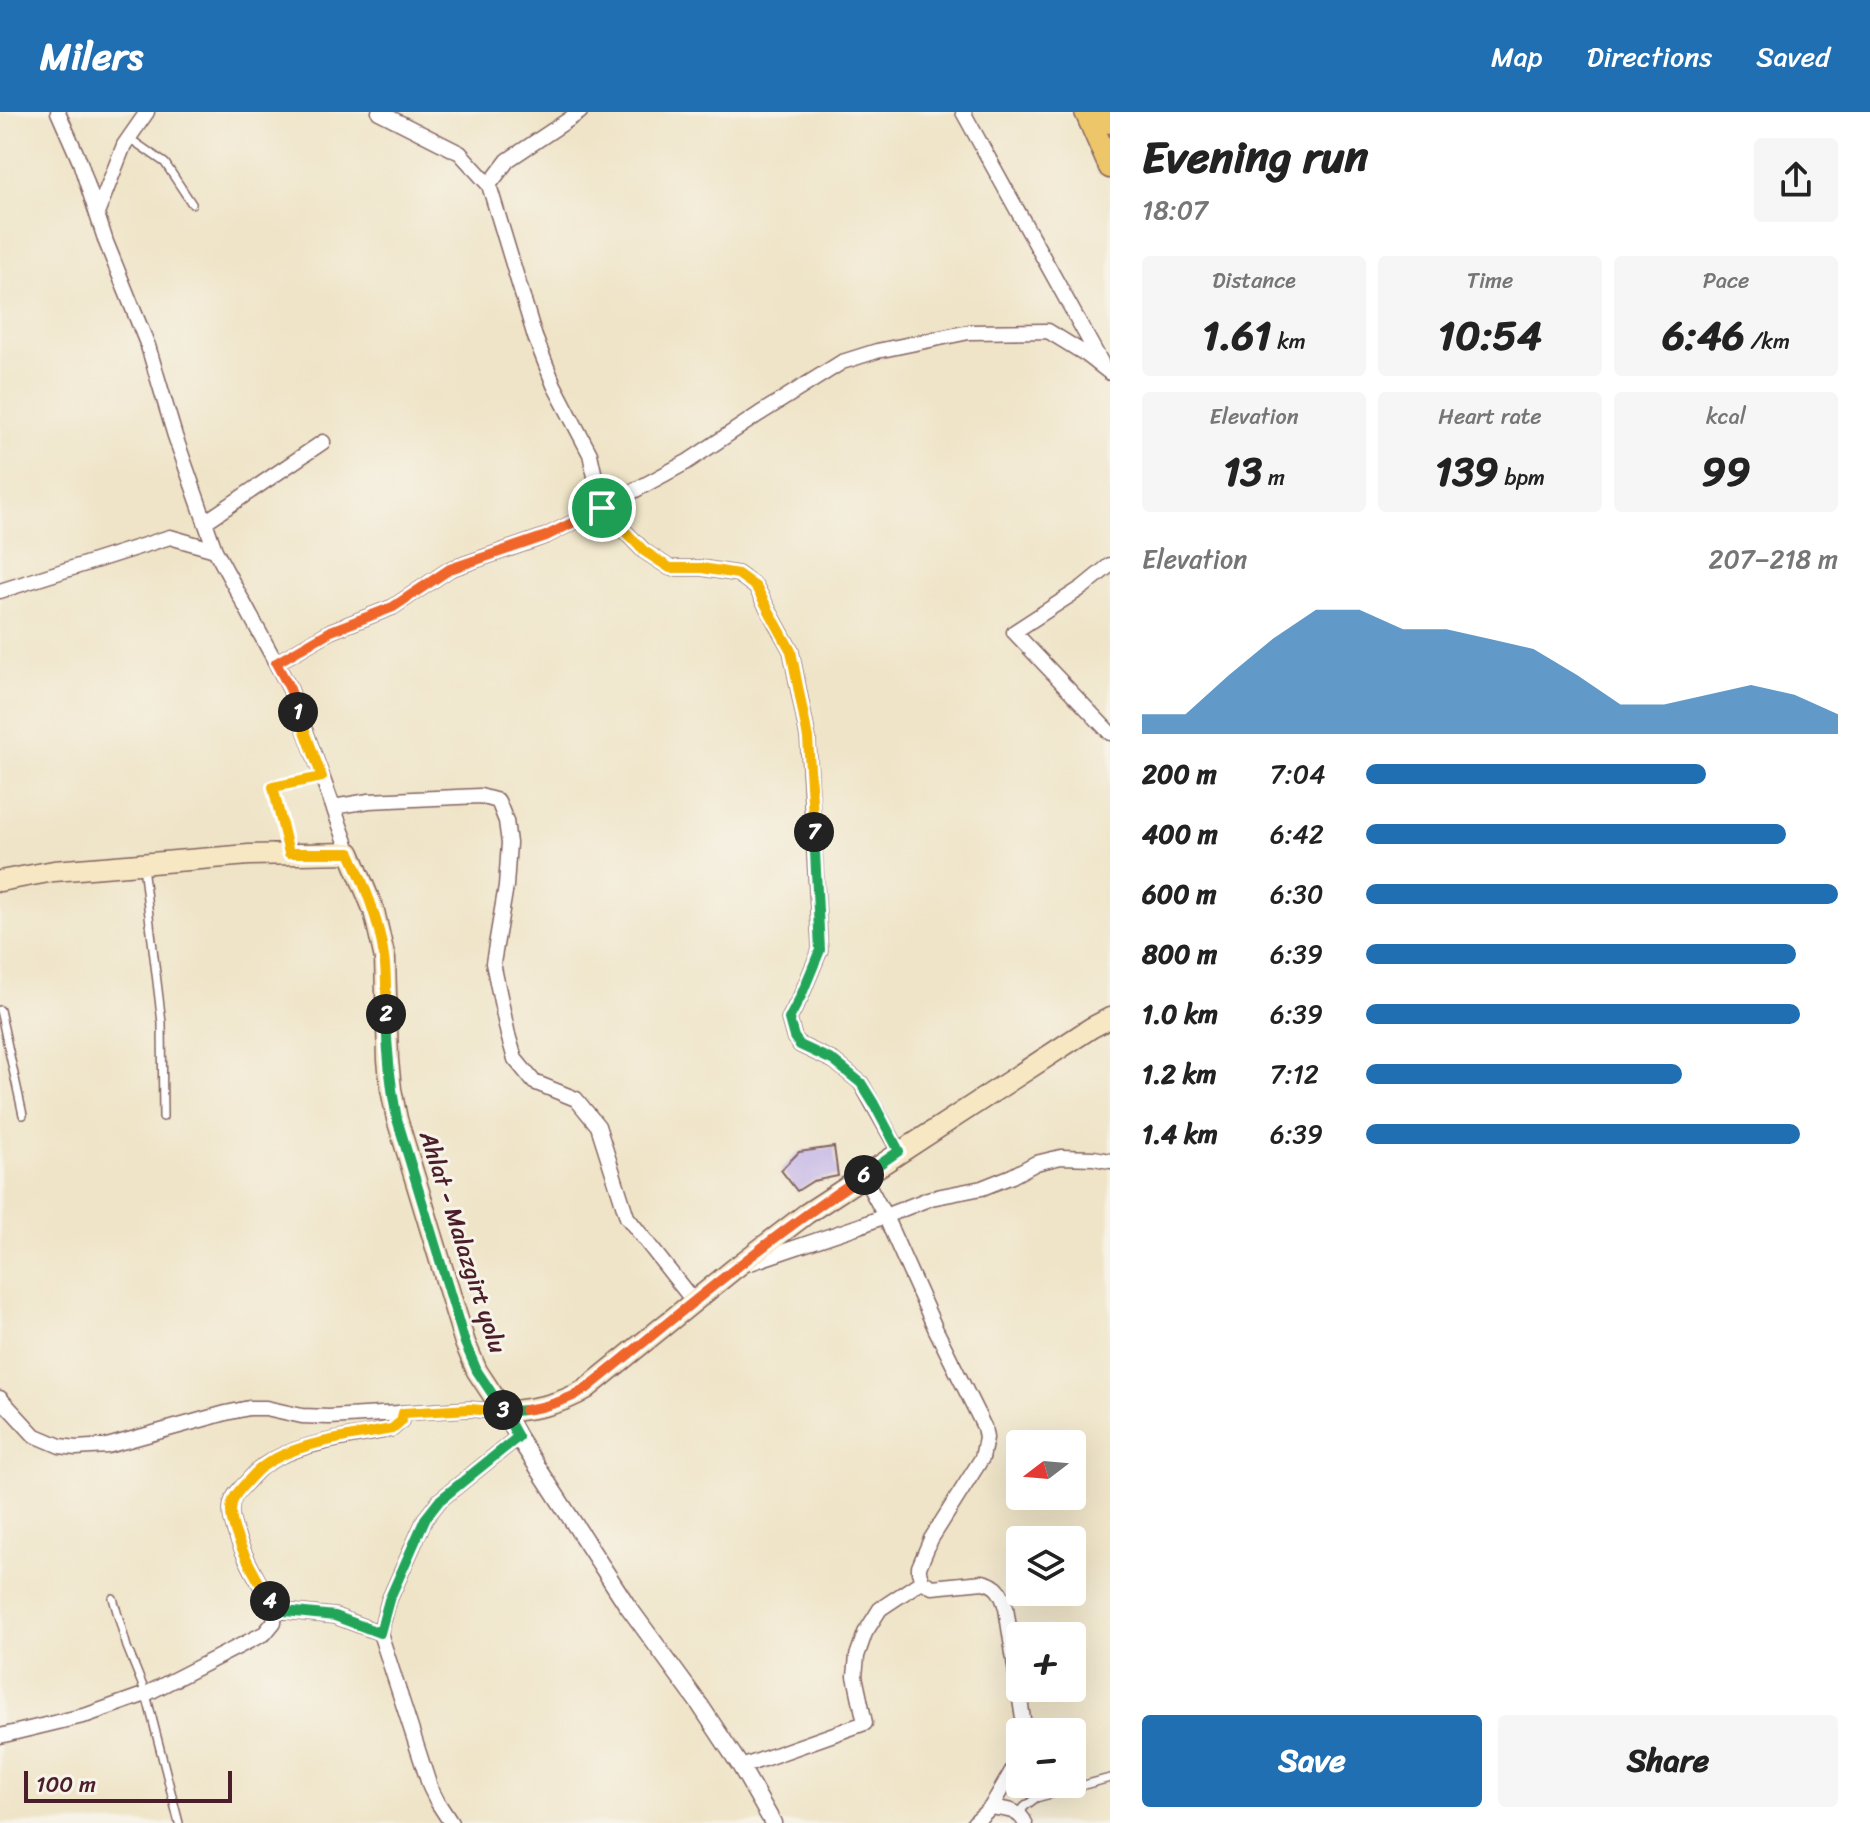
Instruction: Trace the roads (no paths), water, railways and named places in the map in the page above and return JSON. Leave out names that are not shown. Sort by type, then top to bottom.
[{"type":"main road","points":[[1086,112],[1110,167]]},
{"type":"main road","points":[[1106,112],[1110,122]]},
{"type":"main road","points":[[0,881],[54,871],[289,853],[350,853]]},
{"type":"main road","name":"Ahlat - Malazgirt yolu","points":[[350,853],[374,911],[385,959],[388,1060],[397,1119],[465,1343],[477,1371],[504,1412]]},
{"type":"main road","points":[[504,1412],[551,1406],[586,1389],[806,1214],[899,1151],[1110,1018]]},
{"type":"street","points":[[58,112],[80,162],[106,242],[148,346],[175,436],[215,550],[290,689],[350,853]]},
{"type":"street","points":[[97,214],[129,138],[147,112]]},
{"type":"street","points":[[379,112],[460,153],[489,185],[535,337],[554,385],[590,454],[602,508],[644,551],[670,568],[702,568],[738,574],[756,587],[791,651],[808,738],[820,950],[789,1019],[794,1037],[800,1045],[834,1061],[861,1083],[899,1151]]},
{"type":"street","points":[[489,185],[508,160],[580,112]]},
{"type":"street","points":[[963,112],[1107,371]]},
{"type":"street","points":[[276,663],[331,631],[393,607],[450,569],[546,536],[602,508],[687,462],[842,362],[877,351],[969,332],[1048,331],[1107,371]]},
{"type":"street","points":[[205,522],[323,442]]},
{"type":"street","points":[[0,591],[170,537],[215,550]]},
{"type":"street","points":[[1110,565],[1083,587],[1014,632],[1110,733]]},
{"type":"street","points":[[333,807],[369,801],[480,796],[498,801],[506,821],[509,843],[506,886],[493,963],[515,1059],[534,1082],[576,1099],[598,1126],[627,1217],[694,1302]]},
{"type":"street","points":[[734,1269],[931,1198],[982,1188],[1036,1163],[1061,1157],[1110,1161]]},
{"type":"street","points":[[863,1175],[980,1417],[986,1438],[982,1458],[931,1539],[919,1567],[922,1581],[932,1587],[983,1582],[999,1589],[1006,1608],[1023,1718]]},
{"type":"street","points":[[0,1398],[34,1435],[60,1446],[76,1448],[107,1446],[249,1408],[329,1417],[470,1409],[504,1412],[627,1605],[741,1767],[773,1823]]},
{"type":"street","points":[[0,1736],[87,1715],[146,1694],[265,1633],[274,1622],[275,1610],[242,1549],[231,1519],[235,1496],[259,1469],[273,1460],[318,1444],[392,1429],[401,1421],[403,1413]]},
{"type":"street","points":[[451,1823],[430,1787],[380,1633],[389,1600],[425,1519],[440,1500],[518,1437]]},
{"type":"street","points":[[741,1767],[865,1723],[855,1676],[859,1646],[880,1609],[922,1581]]},
{"type":"street","points":[[275,1610],[335,1616],[380,1633]]},
{"type":"street","points":[[974,1823],[991,1807],[1006,1781]]},
{"type":"street","points":[[991,1807],[1014,1811],[1022,1819]]},
{"type":"lane","points":[[129,138],[165,163],[192,204]]},
{"type":"lane","points":[[289,853],[273,787],[322,777]]},
{"type":"lane","points":[[143,864],[162,1023],[163,1117]]},
{"type":"lane","points":[[0,1010],[23,1115]]},
{"type":"lane","points":[[113,1598],[127,1647],[146,1694],[179,1823]]},
{"type":"lane","points":[[1086,1784],[1110,1778]]},
{"type":"lane","points":[[1022,1819],[1029,1802],[1037,1798]]}]
